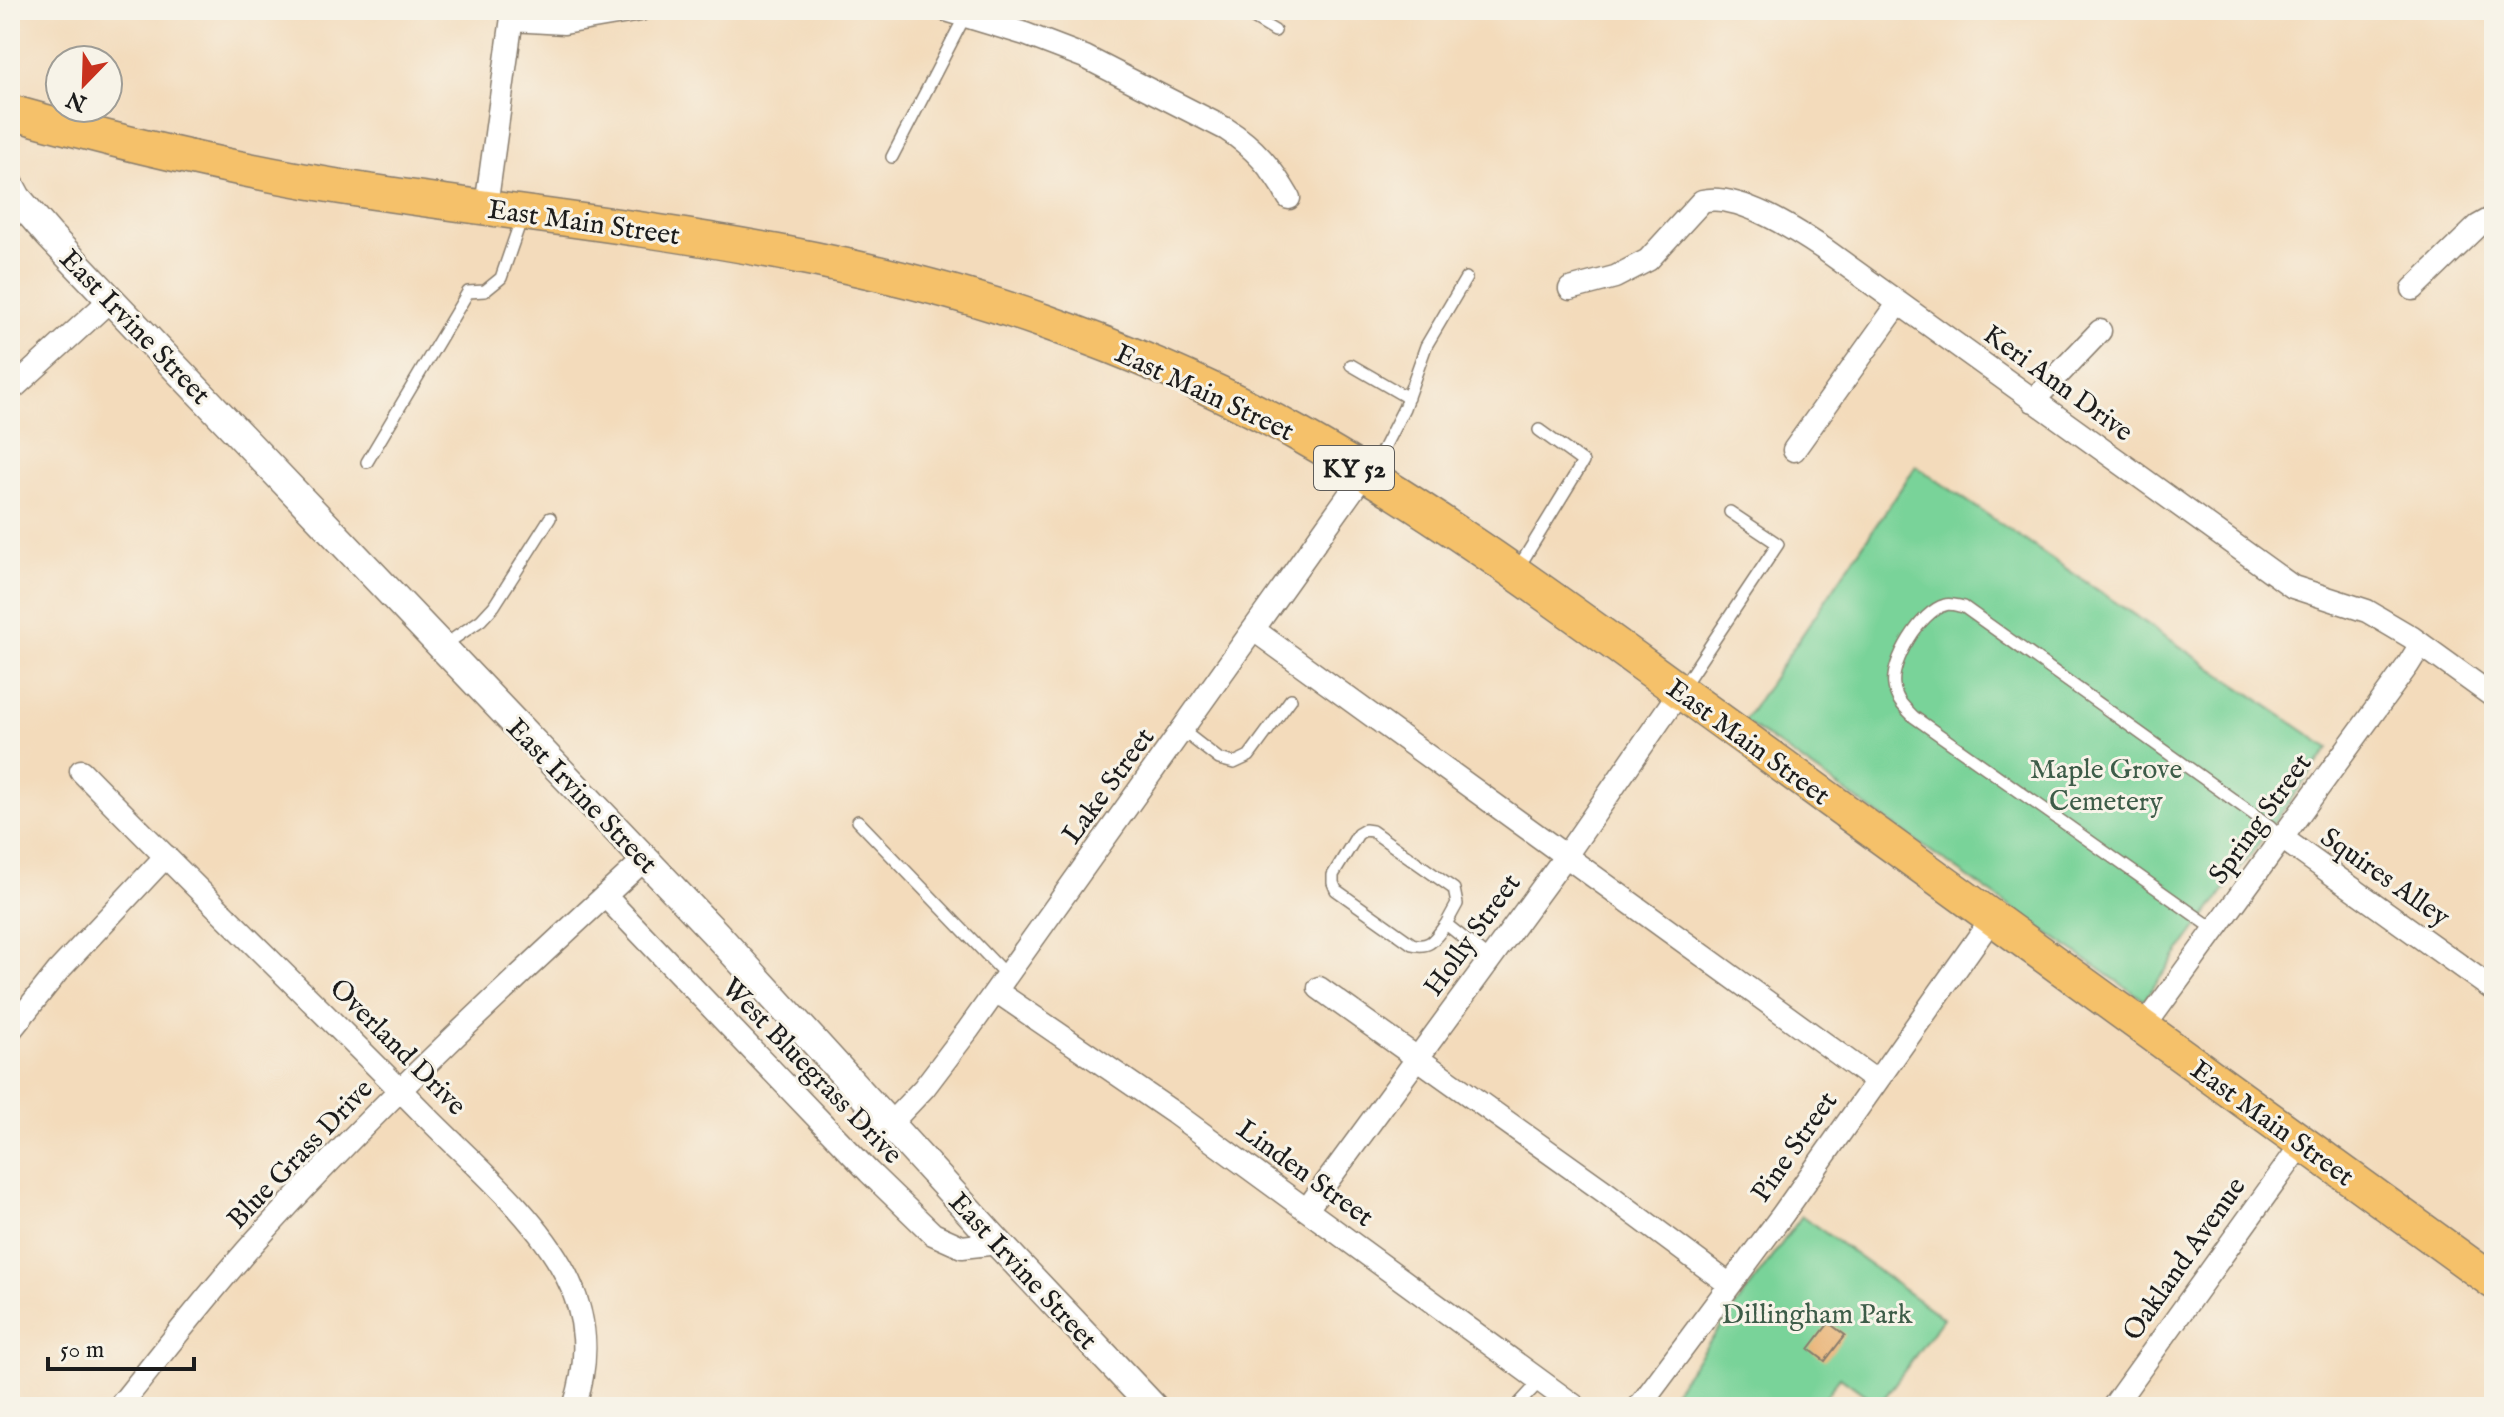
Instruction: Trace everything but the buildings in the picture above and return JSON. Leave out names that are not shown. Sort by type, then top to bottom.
[{"type":"main road","name":"East Main Street","points":[[10,112],[115,142],[206,162],[333,185],[781,251],[887,273],[991,303],[1106,344],[1215,391],[1299,434],[1367,475],[1514,574],[1993,917],[2494,1282]]},
{"type":"street","points":[[486,207],[513,15],[564,23],[640,10]]},
{"type":"street","points":[[955,13],[1040,39],[1085,57],[1226,129],[1263,159],[1289,198]]},
{"type":"street","name":"East Irvine Street","points":[[10,185],[17,198],[49,235],[645,859],[1153,1407]]},
{"type":"street","name":"Keri Ann Drive","points":[[1570,289],[1632,270],[1648,260],[1702,201],[1714,198],[1730,201],[1766,216],[1805,236],[2293,587],[2367,611],[2421,644],[2494,697]]},
{"type":"street","points":[[2413,289],[2478,226],[2494,217]]},
{"type":"street","points":[[10,391],[110,300]]},
{"type":"street","points":[[1794,450],[1899,303]]},
{"type":"street","points":[[2033,401],[2100,331]]},
{"type":"street","name":"Lake Street","points":[[890,1124],[924,1088],[1002,984],[1367,475]]},
{"type":"street","points":[[1254,630],[1876,1081]]},
{"type":"street","name":"Spring Street","points":[[2144,1027],[2421,644]]},
{"type":"street","name":"Holly Street","points":[[1307,1209],[1565,857],[1680,691]]},
{"type":"street","name":"Overland Drive","points":[[81,771],[517,1209],[550,1249],[564,1271],[582,1316],[585,1340],[581,1387],[574,1407]]},
{"type":"street","name":"Squires Alley","points":[[2282,838],[2494,990]]},
{"type":"street","points":[[10,1031],[68,960],[166,856]]},
{"type":"street","name":"Blue Grass Drive","points":[[119,1407],[257,1239],[464,1027],[645,859]]},
{"type":"street","name":"West Bluegrass Drive","points":[[605,896],[869,1172],[933,1234],[962,1247],[998,1243]]},
{"type":"street","name":"Pine Street","points":[[1639,1407],[1993,917]]},
{"type":"street","name":"Linden Street","points":[[1002,984],[1576,1407]]},
{"type":"street","points":[[1319,988],[1730,1285]]},
{"type":"street","name":"Oakland Avenue","points":[[2113,1407],[2302,1144]]},
{"type":"lane","points":[[1240,10],[1275,31]]},
{"type":"lane","points":[[892,157],[955,13]]},
{"type":"lane","points":[[367,462],[468,292],[485,291],[501,278],[523,213]]},
{"type":"lane","points":[[1367,475],[1408,398],[1426,346],[1466,278]]},
{"type":"lane","points":[[1351,365],[1408,398]]},
{"type":"lane","points":[[1514,574],[1583,462],[1539,430]]},
{"type":"lane","points":[[1680,691],[1778,544],[1730,512]]},
{"type":"lane","points":[[442,646],[481,620],[494,606],[550,518]]},
{"type":"lane","points":[[2214,929],[1914,717],[1899,702],[1893,683],[1900,656],[1913,631],[1946,604],[1964,607],[2270,826],[2282,838]]},
{"type":"lane","points":[[1183,731],[1219,759],[1234,763],[1249,756],[1291,699]]},
{"type":"lane","points":[[858,821],[1002,984]]},
{"type":"lane","points":[[1365,830],[1372,831],[1454,889],[1457,904],[1446,924],[1431,944],[1423,947],[1412,944],[1336,890],[1333,875],[1358,834],[1365,830]]},
{"type":"lane","points":[[1446,924],[1490,959]]},
{"type":"lane","points":[[1516,1407],[1540,1381]]},
{"type":"green space","name":"Maple Grove Cemetery","points":[[1916,466],[2329,748],[2144,1000],[1744,721]]},
{"type":"green space","name":"Dillingham Park","points":[[1802,1216],[1943,1318],[1879,1405],[1840,1377],[1818,1407],[1662,1407]]}]
